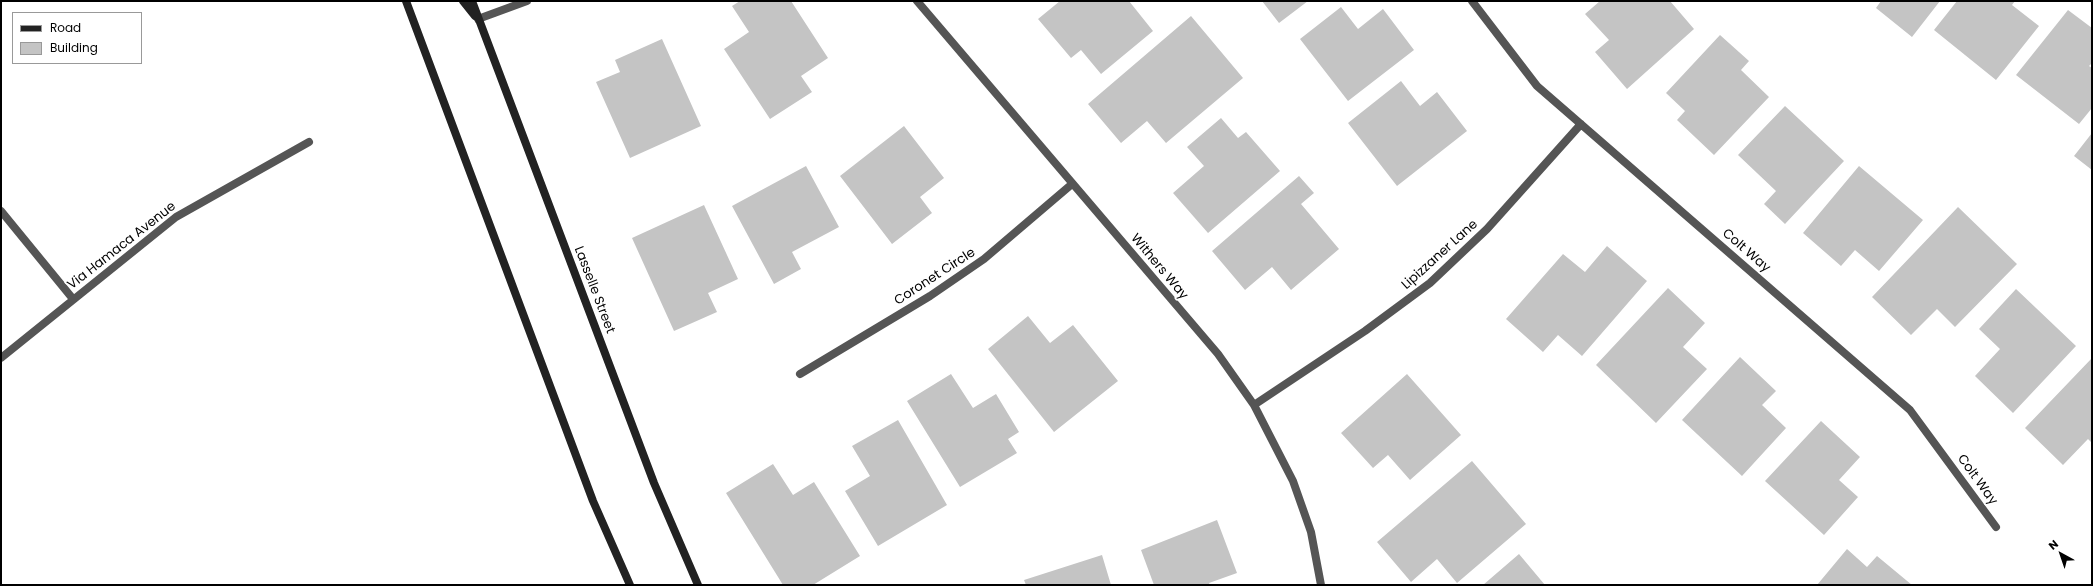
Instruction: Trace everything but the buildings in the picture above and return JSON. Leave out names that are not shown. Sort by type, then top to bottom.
[{"type":"main road","points":[[406,1],[593,501],[630,585]]},
{"type":"main road","points":[[463,1],[478,19]]},
{"type":"main road","name":"Lasselle Street","points":[[472,1],[654,483],[698,585]]},
{"type":"street","points":[[478,19],[527,1]]},
{"type":"street","name":"Withers Way","points":[[917,1],[1218,354],[1254,405],[1293,481],[1311,532],[1321,585]]},
{"type":"street","name":"Colt Way","points":[[1472,1],[1537,86],[1910,410],[1996,527]]},
{"type":"street","name":"Lipizzaner Lane","points":[[1254,405],[1365,331],[1430,283],[1487,229],[1581,124]]},
{"type":"street","name":"Via Hamaca Avenue","points":[[1,358],[176,217],[309,142]]},
{"type":"street","name":"Coronet Circle","points":[[800,374],[930,296],[984,259],[1072,184]]},
{"type":"street","points":[[1,211],[73,299]]}]
